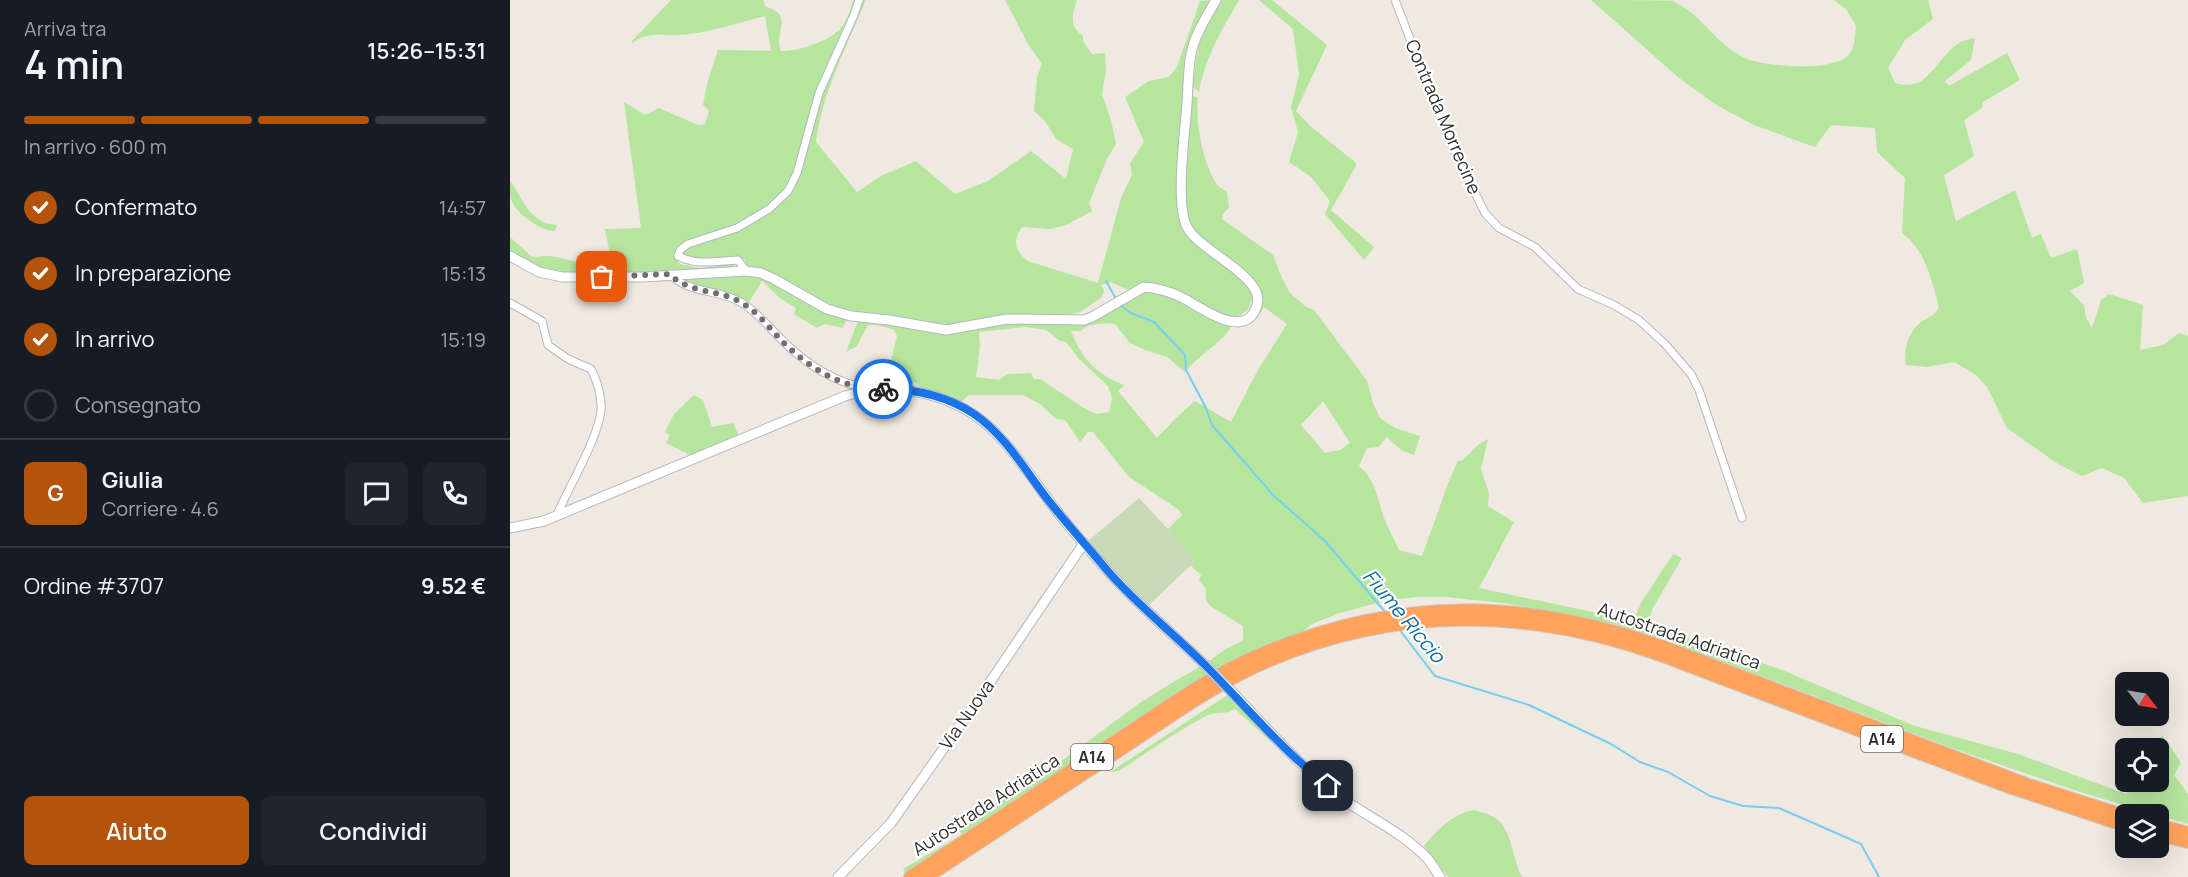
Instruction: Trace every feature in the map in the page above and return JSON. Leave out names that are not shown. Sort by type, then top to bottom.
[{"type":"highway","name":"Autostrada Adriatica","points":[[910,877],[1186,695],[1239,665],[1326,640],[1412,622],[1503,616],[1623,638],[1642,644],[1993,772],[2115,813]]},
{"type":"highway","name":"Autostrada Adriatica","points":[[1642,644],[2006,786],[2115,822]]},
{"type":"highway","name":"Autostrada Adriatica","points":[[927,877],[1193,702],[1280,652]]},
{"type":"highway","points":[[2169,828],[2188,832]]},
{"type":"highway","points":[[2169,838],[2188,842]]},
{"type":"street","points":[[746,271],[738,260],[701,263],[688,261],[678,256],[680,250],[688,244],[737,228],[769,209],[788,191],[797,173],[819,93],[859,0]]},
{"type":"street","points":[[510,256],[533,270],[562,277],[746,271],[761,273],[827,309],[850,316],[946,330],[1007,319],[1072,321],[1092,317],[1144,287],[1181,297],[1225,321],[1236,322],[1249,317],[1258,302],[1256,290],[1247,279],[1196,239],[1184,219],[1182,176],[1191,52],[1216,0]]},
{"type":"street","name":"Contrada Morrecine","points":[[1395,0],[1449,140],[1485,213],[1499,228],[1535,247],[1578,289],[1614,305],[1639,320],[1665,344],[1691,374],[1699,390],[1742,518]]},
{"type":"street","points":[[670,274],[680,284],[742,303],[761,318],[797,354],[818,370],[839,381],[872,389],[915,391],[957,404],[973,414],[1016,454],[1049,501],[1109,573],[1204,664],[1316,778],[1411,844],[1427,859],[1440,877]]},
{"type":"street","points":[[510,303],[542,321],[549,345],[568,359],[591,369],[600,398],[601,407],[597,426],[557,515]]},
{"type":"street","points":[[510,528],[526,526],[557,515],[845,396],[872,389]]},
{"type":"street","name":"Via Nuova","points":[[838,877],[891,823],[1084,543]]},
{"type":"green space","points":[[671,0],[763,0],[766,7],[779,14],[781,51],[802,48],[833,35],[844,24],[853,0],[866,0],[829,88],[816,142],[857,192],[883,175],[916,161],[955,194],[988,181],[1031,151],[1066,179],[1073,149],[1057,140],[1044,120],[1034,111],[1037,77],[1042,64],[1028,44],[1005,0],[1077,0],[1073,15],[1075,29],[1083,36],[1083,41],[1092,54],[1105,53],[1106,69],[1102,94],[1116,144],[1107,159],[1089,203],[1092,211],[1066,225],[1050,229],[1022,227],[1016,246],[1020,254],[1028,261],[1098,283],[1121,198],[1132,175],[1130,163],[1144,142],[1125,97],[1149,81],[1169,77],[1177,67],[1200,1],[1213,0],[1190,46],[1182,223],[1249,287],[1253,297],[1248,309],[1241,315],[1231,318],[1224,317],[1158,287],[1131,291],[1111,282],[1101,285],[1104,290],[1102,297],[1080,312],[1067,315],[1018,315],[954,326],[852,312],[842,328],[825,324],[817,328],[794,314],[796,308],[781,299],[762,281],[748,304],[684,281],[708,276],[749,276],[745,260],[736,258],[695,259],[678,250],[674,256],[680,264],[701,268],[730,264],[734,266],[642,275],[566,274],[535,267],[510,251],[510,237],[531,256],[537,258],[551,256],[602,266],[612,264],[605,229],[641,228],[624,102],[645,115],[659,108],[698,125],[705,124],[709,111],[703,105],[718,50],[771,51],[765,16],[699,33],[648,36],[631,42]]},
{"type":"green space","points":[[1219,0],[1239,0],[1210,55],[1199,92],[1192,86],[1199,43]]},
{"type":"green space","points":[[1259,0],[1272,0],[1327,45],[1296,111],[1310,126],[1355,162],[1356,166],[1331,210],[1374,247],[1364,260],[1325,214],[1330,201],[1311,177],[1289,162],[1298,132],[1291,107],[1299,75],[1293,29]]},
{"type":"green space","points":[[1591,0],[1673,1],[1745,58],[1784,66],[1816,66],[1843,59],[1852,50],[1856,26],[1846,9],[1834,0],[1928,0],[1933,19],[1905,40],[1888,68],[1895,83],[1907,85],[1924,79],[1952,48],[1964,41],[1975,38],[1971,60],[1945,81],[1949,86],[2007,53],[2020,80],[1983,102],[1982,108],[1964,120],[1974,156],[1944,175],[1956,221],[2015,190],[2032,238],[2041,234],[2051,258],[2077,249],[2084,283],[2070,291],[2084,305],[2086,318],[2092,328],[2101,300],[2109,294],[2143,305],[2140,350],[2163,345],[2179,333],[2188,336],[2188,496],[2143,503],[2124,478],[2102,468],[2082,476],[2058,464],[2007,428],[1987,387],[1975,374],[1954,362],[1927,367],[1906,365],[1905,353],[1910,336],[1916,326],[1939,307],[1922,257],[1917,248],[1902,233],[1905,178],[1877,152],[1875,128],[1831,125],[1815,147],[1754,125],[1718,106],[1679,78]]},
{"type":"green space","points":[[1190,95],[1198,98],[1199,130],[1207,165],[1219,187],[1227,192],[1229,207],[1222,219],[1273,255],[1290,293],[1306,307],[1314,310],[1367,381],[1380,418],[1395,428],[1420,436],[1414,455],[1401,450],[1387,437],[1378,447],[1367,448],[1359,466],[1370,478],[1386,523],[1399,550],[1422,556],[1458,461],[1462,461],[1479,444],[1488,439],[1481,469],[1489,493],[1488,506],[1514,522],[1479,588],[1633,622],[1641,603],[1673,554],[1682,558],[1653,608],[1646,626],[1782,670],[1915,726],[2018,754],[2115,790],[2115,792],[2126,794],[2127,792],[2169,792],[2169,745],[2181,762],[2174,775],[2188,794],[2188,824],[2169,818],[2169,804],[2120,804],[2080,792],[1952,748],[1724,662],[1615,624],[1504,603],[1445,597],[1417,597],[1384,601],[1340,613],[1312,624],[1300,634],[1245,655],[1138,718],[906,874],[903,869],[961,835],[959,825],[1036,780],[1138,704],[1227,648],[1243,641],[1243,626],[1210,606],[1206,600],[1206,589],[1199,580],[1201,575],[1190,565],[1193,563],[1191,554],[1167,530],[1182,515],[1178,509],[1129,477],[1093,432],[1088,432],[1080,442],[1065,420],[1056,419],[1040,404],[1023,395],[969,395],[961,402],[923,390],[915,382],[899,386],[877,385],[891,361],[897,336],[894,330],[878,325],[868,325],[857,346],[846,352],[858,321],[875,321],[942,333],[1006,322],[1080,324],[1144,291],[1153,290],[1239,324],[1260,302],[1228,261],[1193,230],[1187,220],[1185,197]],"holes":[[[1264,307],[1287,324],[1258,370],[1231,422],[1195,401],[1157,438],[1118,391],[1124,385],[1105,376],[1091,364],[1080,350],[1071,331],[1081,331],[1087,326],[1097,324],[1115,324],[1130,343],[1167,357],[1185,372],[1223,337],[1233,324],[1244,325],[1252,322]],[[1025,327],[1046,330],[1060,341],[1066,342],[1079,359],[1108,386],[1112,398],[1109,412],[1097,414],[1087,410],[1040,379],[1034,379],[1031,373],[1007,374],[999,380],[976,377],[980,346],[979,332]],[[1323,401],[1350,443],[1340,450],[1325,453],[1301,425]]]},
{"type":"green space","points":[[510,181],[533,215],[547,224],[557,225],[555,231],[542,228],[528,220],[516,208],[510,196]]},
{"type":"green space","points":[[694,395],[703,400],[712,427],[733,423],[740,438],[694,457],[666,443],[670,435],[665,432],[674,414]]},
{"type":"green space","points":[[1139,498],[1191,554],[1193,563],[1148,606],[1086,543]]},
{"type":"green space","points":[[1229,694],[1299,767],[1235,709],[1208,715],[1119,771],[1110,772]]},
{"type":"green space","points":[[1475,810],[1501,823],[1508,835],[1522,877],[1448,877],[1424,846],[1446,823],[1460,814]]},
{"type":"waterway","name":"Fiume Riccio","points":[[1106,281],[1116,299]]},
{"type":"waterway","name":"Fiume Riccio","points":[[1119,304],[1131,313],[1154,322],[1185,355],[1186,370],[1206,408],[1212,425],[1273,495],[1325,541],[1386,613]]},
{"type":"waterway","name":"Fiume Riccio","points":[[1399,629],[1435,676],[1529,705],[1611,744],[1640,762],[1668,772],[1710,796],[1743,806],[1779,808],[1861,844],[1879,877]]},
{"type":"way so far","points":[[602,277],[670,274],[680,284],[735,299],[761,318],[786,345],[826,375],[856,387],[883,389]]},
{"type":"route","points":[[883,389],[915,391],[935,396],[957,404],[984,422],[1016,454],[1049,501],[1109,573],[1204,664],[1316,778],[1328,786]]}]
